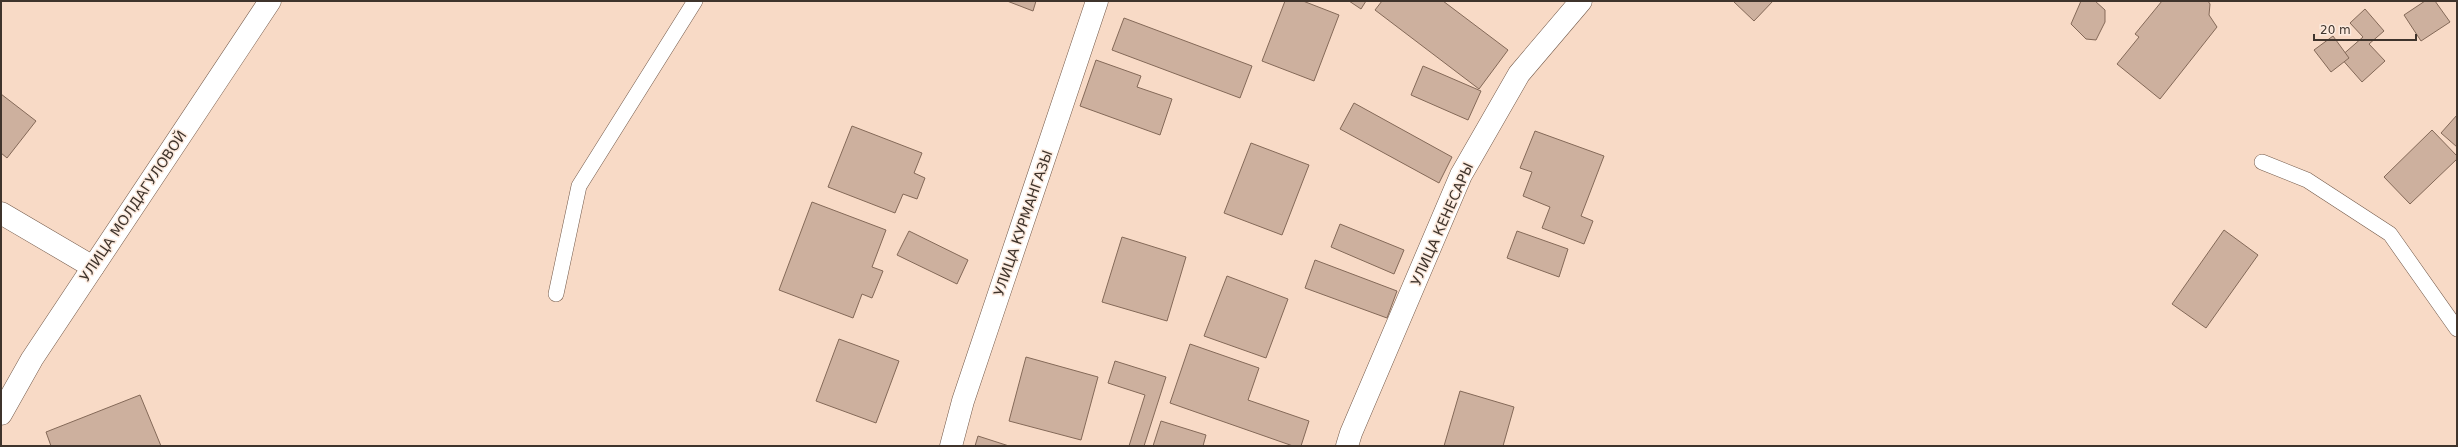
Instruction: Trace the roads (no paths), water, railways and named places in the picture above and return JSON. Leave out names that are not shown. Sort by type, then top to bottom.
[{"type":"street","name":"УЛИЦА МОЛДАГУЛОВОЙ","points":[[1,414],[32,359],[270,1]]},
{"type":"street","name":"УЛИЦА КУРМАНГАЗЫ","points":[[951,446],[963,401],[1097,1]]},
{"type":"street","name":"УЛИЦА КЕНЕСАРЫ","points":[[1348,446],[1351,433],[1461,176],[1519,74],[1581,1]]},
{"type":"street","points":[[1,213],[93,267]]},
{"type":"lane","points":[[556,294],[579,186],[695,1]]},
{"type":"lane","points":[[2262,162],[2307,180],[2390,234],[2457,329]]}]
